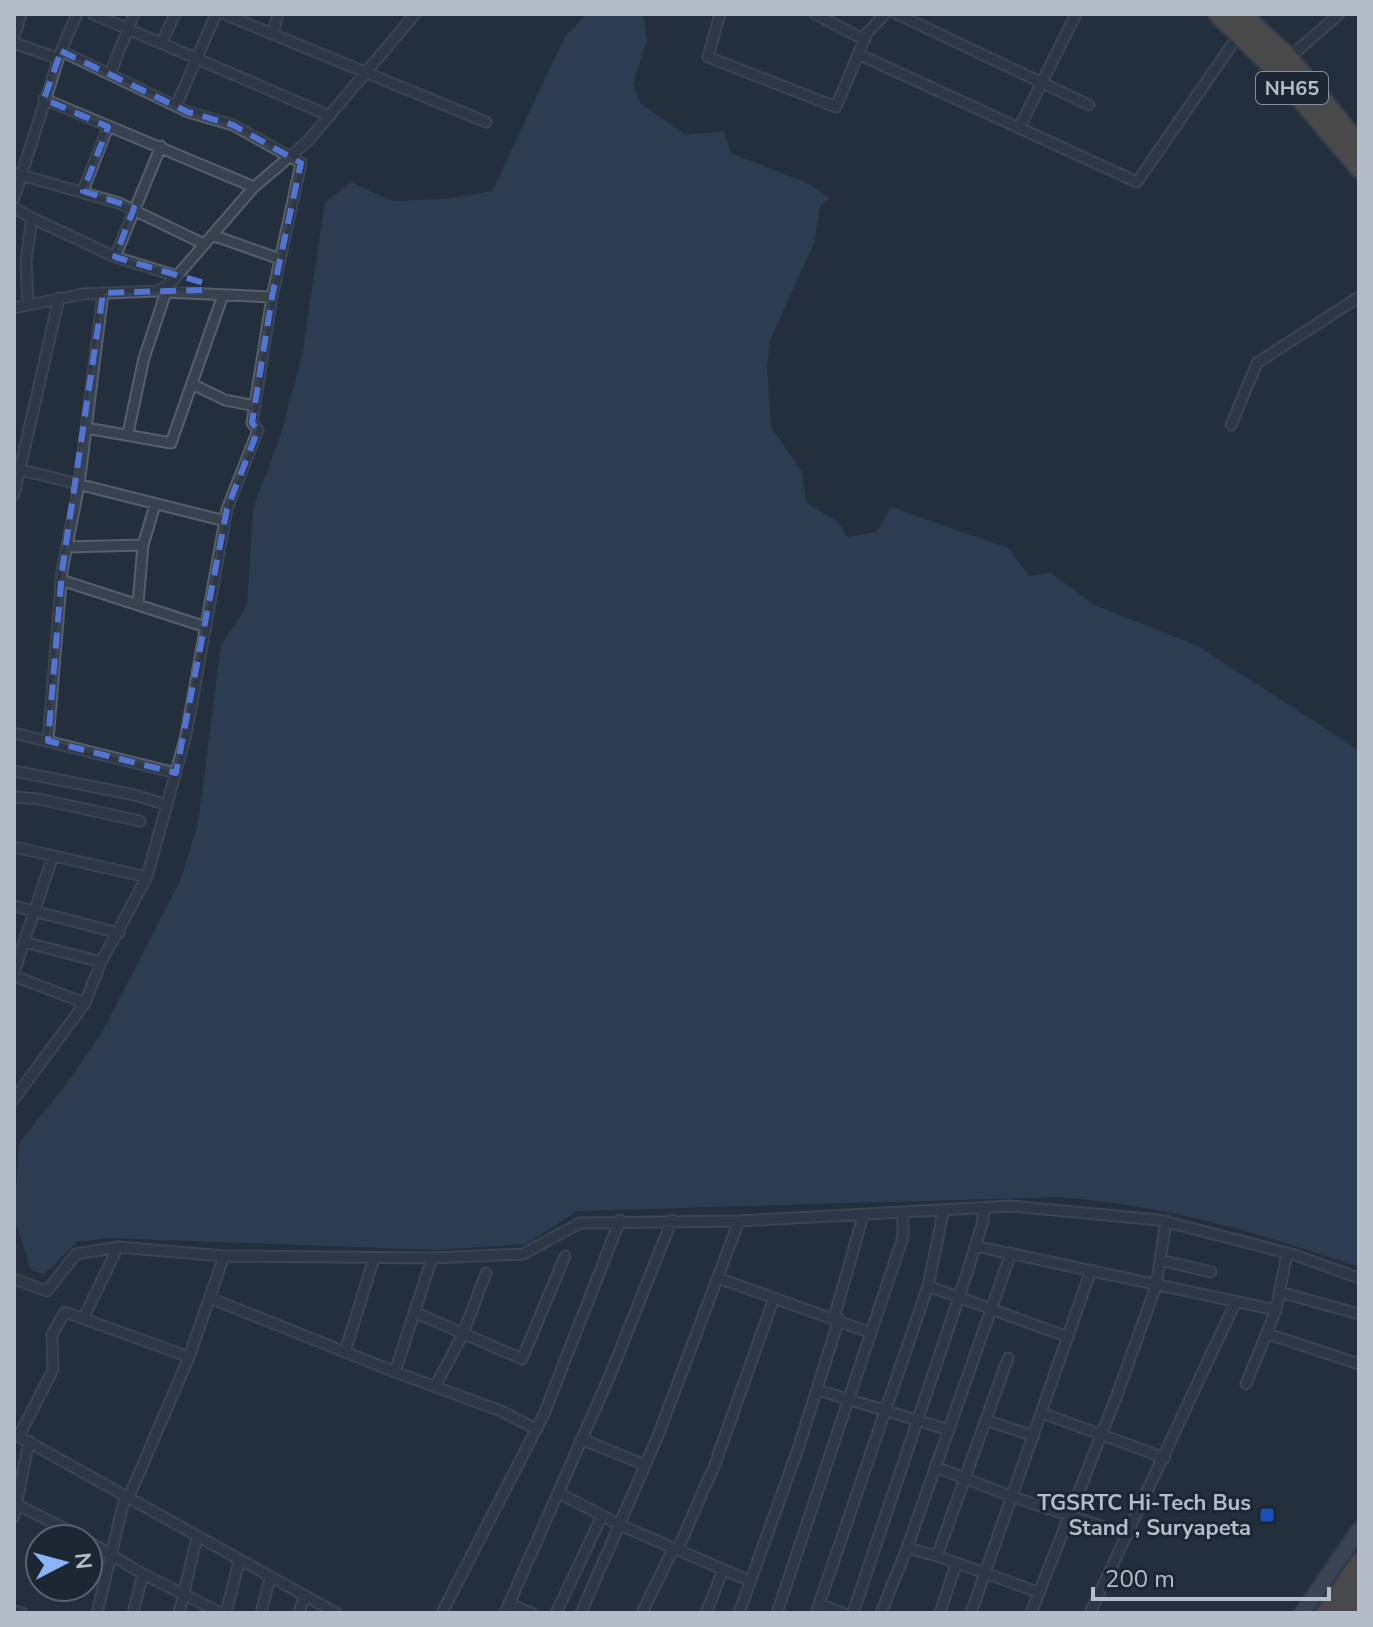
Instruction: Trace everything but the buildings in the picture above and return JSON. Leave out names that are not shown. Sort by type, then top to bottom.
[{"type":"highway","name":"NH65","points":[[1218,14],[1240,24],[1289,58],[1359,145]]},
{"type":"highway","name":"NH65","points":[[1240,24],[1359,168]]},
{"type":"highway","points":[[1326,1613],[1359,1563]]},
{"type":"highway","points":[[1345,1613],[1359,1589]]},
{"type":"main road","points":[[1302,1613],[1359,1530]]},
{"type":"street","points":[[14,1099],[85,1003],[101,962],[147,877],[176,773],[225,521],[258,430],[252,423],[272,297],[301,163],[233,125],[176,106],[110,74],[59,54],[14,41],[21,14]]},
{"type":"street","points":[[14,198],[17,174],[59,54],[77,14]]},
{"type":"street","points":[[93,14],[330,116]]},
{"type":"street","points":[[110,74],[134,14]]},
{"type":"street","points":[[162,42],[175,14]]},
{"type":"street","points":[[176,106],[216,14]]},
{"type":"street","points":[[224,14],[486,122]]},
{"type":"street","points":[[273,34],[278,14]]},
{"type":"street","points":[[128,433],[144,358],[172,284],[254,187],[291,156],[330,116],[415,14]]},
{"type":"street","points":[[720,14],[708,57],[836,107],[865,40],[885,14]]},
{"type":"street","points":[[815,14],[865,40]]},
{"type":"street","points":[[897,14],[1089,105]]},
{"type":"street","points":[[1019,128],[1076,14]]},
{"type":"street","points":[[1289,58],[1339,14]]},
{"type":"street","points":[[858,54],[1137,182],[1240,24]]},
{"type":"street","points":[[44,99],[254,187]]},
{"type":"street","points":[[83,191],[108,127]]},
{"type":"street","points":[[115,257],[161,146]]},
{"type":"street","points":[[17,174],[83,191],[134,209],[204,244]]},
{"type":"street","points":[[14,208],[115,257],[166,272],[172,284]]},
{"type":"street","points":[[28,304],[26,261],[32,218]]},
{"type":"street","points":[[212,235],[280,259]]},
{"type":"street","points":[[14,308],[59,298],[150,291],[172,284],[223,295],[272,297]]},
{"type":"street","points":[[48,741],[67,547],[79,485],[103,293]]},
{"type":"street","points":[[86,428],[171,443],[194,385],[223,295]]},
{"type":"street","points":[[1231,425],[1257,363],[1359,297]]},
{"type":"street","points":[[14,495],[17,469],[59,298]]},
{"type":"street","points":[[194,385],[225,400],[255,406]]},
{"type":"street","points":[[17,469],[225,521]]},
{"type":"street","points":[[138,603],[143,545],[155,505]]},
{"type":"street","points":[[67,547],[143,545]]},
{"type":"street","points":[[64,581],[206,627]]},
{"type":"street","points":[[14,733],[176,773]]},
{"type":"street","points":[[14,771],[135,795],[167,805]]},
{"type":"street","points":[[14,797],[39,799],[140,821]]},
{"type":"street","points":[[14,847],[147,877]]},
{"type":"street","points":[[53,856],[14,974],[85,1003]]},
{"type":"street","points":[[14,906],[119,933]]},
{"type":"street","points":[[24,942],[101,962]]},
{"type":"street","points":[[14,1279],[47,1291],[76,1254],[118,1247],[224,1256],[432,1258],[523,1254],[580,1223],[903,1215],[1011,1206],[1166,1221],[1287,1253],[1359,1278]]},
{"type":"street","points":[[853,1613],[959,1298],[983,1221],[983,1209]]},
{"type":"street","points":[[843,1613],[818,1608],[883,1408],[928,1286],[943,1213]]},
{"type":"street","points":[[777,1613],[903,1237],[903,1215]]},
{"type":"street","points":[[739,1613],[818,1390],[863,1216]]},
{"type":"street","points":[[442,1613],[536,1429],[602,1273],[620,1220]]},
{"type":"street","points":[[532,1613],[506,1608],[645,1294],[672,1220]]},
{"type":"street","points":[[581,1613],[645,1465],[739,1221]]},
{"type":"street","points":[[1031,1613],[1099,1433],[1117,1395],[1156,1286],[1166,1221]]},
{"type":"street","points":[[975,1246],[1276,1310]]},
{"type":"street","points":[[83,1319],[118,1247]]},
{"type":"street","points":[[881,1613],[1011,1253]]},
{"type":"street","points":[[1246,1384],[1276,1310],[1287,1253]]},
{"type":"street","points":[[97,1613],[127,1498],[189,1357],[224,1256]]},
{"type":"street","points":[[414,1312],[522,1359],[565,1256]]},
{"type":"street","points":[[345,1352],[374,1258]]},
{"type":"street","points":[[395,1372],[432,1258]]},
{"type":"street","points":[[1160,1260],[1211,1272]]},
{"type":"street","points":[[971,1613],[1091,1270]]},
{"type":"street","points":[[435,1387],[463,1334],[486,1273]]},
{"type":"street","points":[[718,1278],[871,1333]]},
{"type":"street","points":[[928,1286],[1068,1337]]},
{"type":"street","points":[[1280,1292],[1359,1314]]},
{"type":"street","points":[[210,1298],[501,1411],[536,1429]]},
{"type":"street","points":[[642,1613],[715,1464],[774,1298]]},
{"type":"street","points":[[1090,1613],[1236,1301]]},
{"type":"street","points":[[14,1516],[21,1437],[53,1370],[52,1334],[65,1312],[189,1357]]},
{"type":"street","points":[[1268,1334],[1359,1364]]},
{"type":"street","points":[[937,1556],[1008,1358]]},
{"type":"street","points":[[818,1390],[918,1418],[949,1430]]},
{"type":"street","points":[[1042,1413],[1165,1458]]},
{"type":"street","points":[[985,1420],[1034,1436]]},
{"type":"street","points":[[21,1437],[336,1613]]},
{"type":"street","points":[[581,1439],[645,1465]]},
{"type":"street","points":[[936,1467],[1013,1497],[1128,1535]]},
{"type":"street","points":[[559,1493],[620,1525],[750,1581]]},
{"type":"street","points":[[16,1504],[53,1523]]},
{"type":"street","points":[[556,1613],[602,1516]]},
{"type":"street","points":[[179,1613],[197,1537]]},
{"type":"street","points":[[907,1548],[1038,1592]]},
{"type":"street","points":[[104,1549],[143,1574],[224,1613],[239,1561]]},
{"type":"street","points":[[940,1613],[956,1564]]},
{"type":"street","points":[[706,1613],[723,1570]]},
{"type":"street","points":[[133,1613],[143,1574]]},
{"type":"street","points":[[261,1613],[270,1578]]},
{"type":"street","points":[[299,1613],[304,1597]]},
{"type":"street","points":[[14,1611],[22,1613]]},
{"type":"highlighted area","points":[[61,51],[188,112],[233,125],[301,163],[272,297],[252,423],[258,430],[227,509],[176,773],[48,741],[62,571],[103,293],[203,290],[204,283],[115,257],[134,208],[83,191],[108,127],[44,99]]},
{"type":"water","points":[[586,14],[643,14],[647,40],[633,85],[641,104],[686,135],[724,131],[731,153],[807,183],[830,198],[820,206],[814,243],[770,340],[767,367],[771,427],[802,472],[806,503],[838,522],[847,537],[877,532],[891,507],[1008,548],[1029,576],[1051,573],[1094,605],[1196,645],[1359,750],[1359,1267],[1285,1243],[1173,1213],[1057,1197],[578,1211],[526,1244],[437,1250],[108,1238],[77,1242],[44,1274],[31,1270],[14,1218],[19,1143],[101,1034],[181,879],[198,823],[221,645],[247,606],[253,509],[281,434],[302,355],[325,202],[351,182],[392,201],[447,199],[492,191],[565,37]]},
{"type":"place","name":"TGSRTC Hi-Tech Bus Stand , Suryapeta","points":[[1267,1515]]}]
